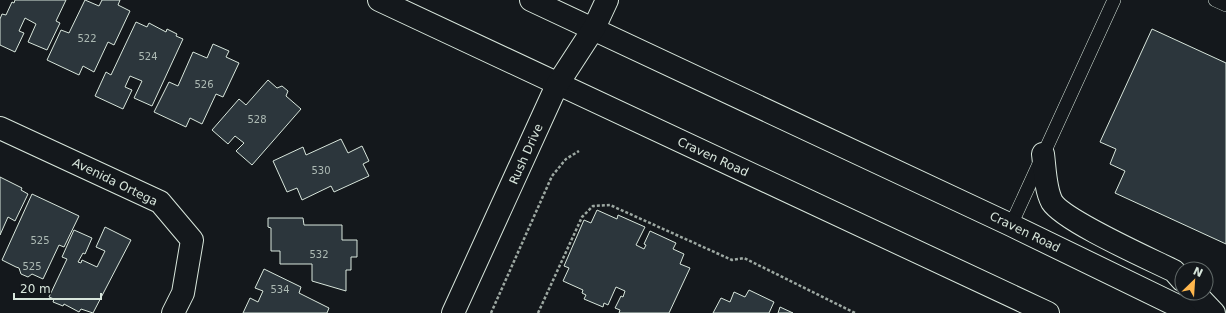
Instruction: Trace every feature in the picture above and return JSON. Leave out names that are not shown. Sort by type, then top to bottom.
[{"type":"main road","name":"Craven Road","points":[[379,0],[557,85],[1048,313]]},
{"type":"main road","name":"Craven Road","points":[[531,0],[594,28],[1011,225],[1192,313]]},
{"type":"main road","name":"Rush Drive","points":[[453,313],[557,85],[594,28],[607,0]]},
{"type":"main road","name":"Avenida Ortega","points":[[0,128],[160,202],[192,240],[183,294],[174,313]]},
{"type":"main road","points":[[1044,154],[1048,192],[1053,203],[1072,219],[1174,271]]},
{"type":"main road","points":[[1202,301],[1214,313]]},
{"type":"lane","points":[[1011,225],[1114,0]]},
{"type":"lane","points":[[1215,0],[1226,5]]},
{"type":"path","points":[[491,313],[552,176],[566,159],[578,151]]},
{"type":"path","points":[[538,313],[582,217],[593,206],[610,205],[732,260],[744,258],[855,313]]},
{"type":"building","points":[[15,0],[66,0],[56,21],[60,23],[47,50],[28,42],[36,24],[25,18],[19,31],[24,33],[15,52],[0,45],[0,19],[2,14],[6,15],[12,2],[14,3]]},
{"type":"building","points":[[85,0],[99,6],[102,0],[120,0],[118,5],[130,11],[114,45],[108,42],[94,72],[83,66],[79,75],[47,60],[61,30],[69,33]]},
{"type":"building","points":[[136,22],[147,27],[149,23],[166,32],[167,29],[183,39],[152,106],[134,98],[142,81],[130,76],[125,87],[132,90],[123,109],[95,96],[106,72],[111,75]]},
{"type":"building","points":[[1152,29],[1226,63],[1226,244],[1115,193],[1125,171],[1110,164],[1116,149],[1100,142]]},
{"type":"building","points":[[213,44],[229,51],[226,57],[239,63],[223,97],[216,94],[202,124],[190,118],[186,127],[154,112],[169,82],[178,86],[193,52],[207,58]]},
{"type":"building","points":[[268,80],[277,88],[282,86],[288,91],[286,96],[301,109],[252,165],[236,151],[244,143],[235,136],[228,144],[212,130],[239,99],[246,105]]},
{"type":"building","points":[[341,139],[348,153],[362,146],[369,161],[363,164],[369,176],[334,192],[331,186],[302,200],[297,188],[287,192],[273,161],[303,147],[306,155]]},
{"type":"building","points":[[0,177],[22,188],[21,190],[28,194],[15,221],[8,217],[0,235]]},
{"type":"building","points":[[32,194],[79,216],[64,247],[59,245],[43,279],[32,274],[28,277],[21,274],[19,268],[2,260]]},
{"type":"building","points":[[597,210],[617,219],[618,215],[645,227],[636,245],[644,249],[646,245],[644,244],[650,231],[676,243],[673,249],[684,254],[680,264],[690,268],[669,313],[619,313],[620,310],[615,308],[621,296],[623,297],[625,291],[616,287],[608,305],[604,303],[603,307],[584,299],[586,295],[582,293],[583,290],[563,281],[569,268],[564,266],[584,220],[591,223]]},
{"type":"building","points":[[268,218],[303,218],[304,225],[342,225],[342,240],[357,240],[357,257],[351,257],[351,270],[346,270],[346,291],[312,281],[312,264],[280,264],[280,251],[271,251],[271,228],[268,227]]},
{"type":"building","points":[[105,227],[131,240],[93,313],[81,309],[79,312],[64,304],[63,306],[53,302],[54,299],[49,297],[67,259],[62,257],[74,230],[92,238],[85,254],[83,253],[78,262],[81,263],[82,260],[97,267],[105,251],[96,247]]},
{"type":"building","points":[[264,269],[301,287],[299,293],[329,308],[327,313],[243,313],[250,298],[258,302],[263,291],[255,288]]},
{"type":"building","points":[[749,290],[774,302],[769,313],[713,313],[721,298],[730,302],[734,292],[745,297]]},
{"type":"building","points":[[780,307],[793,313],[778,313]]}]
